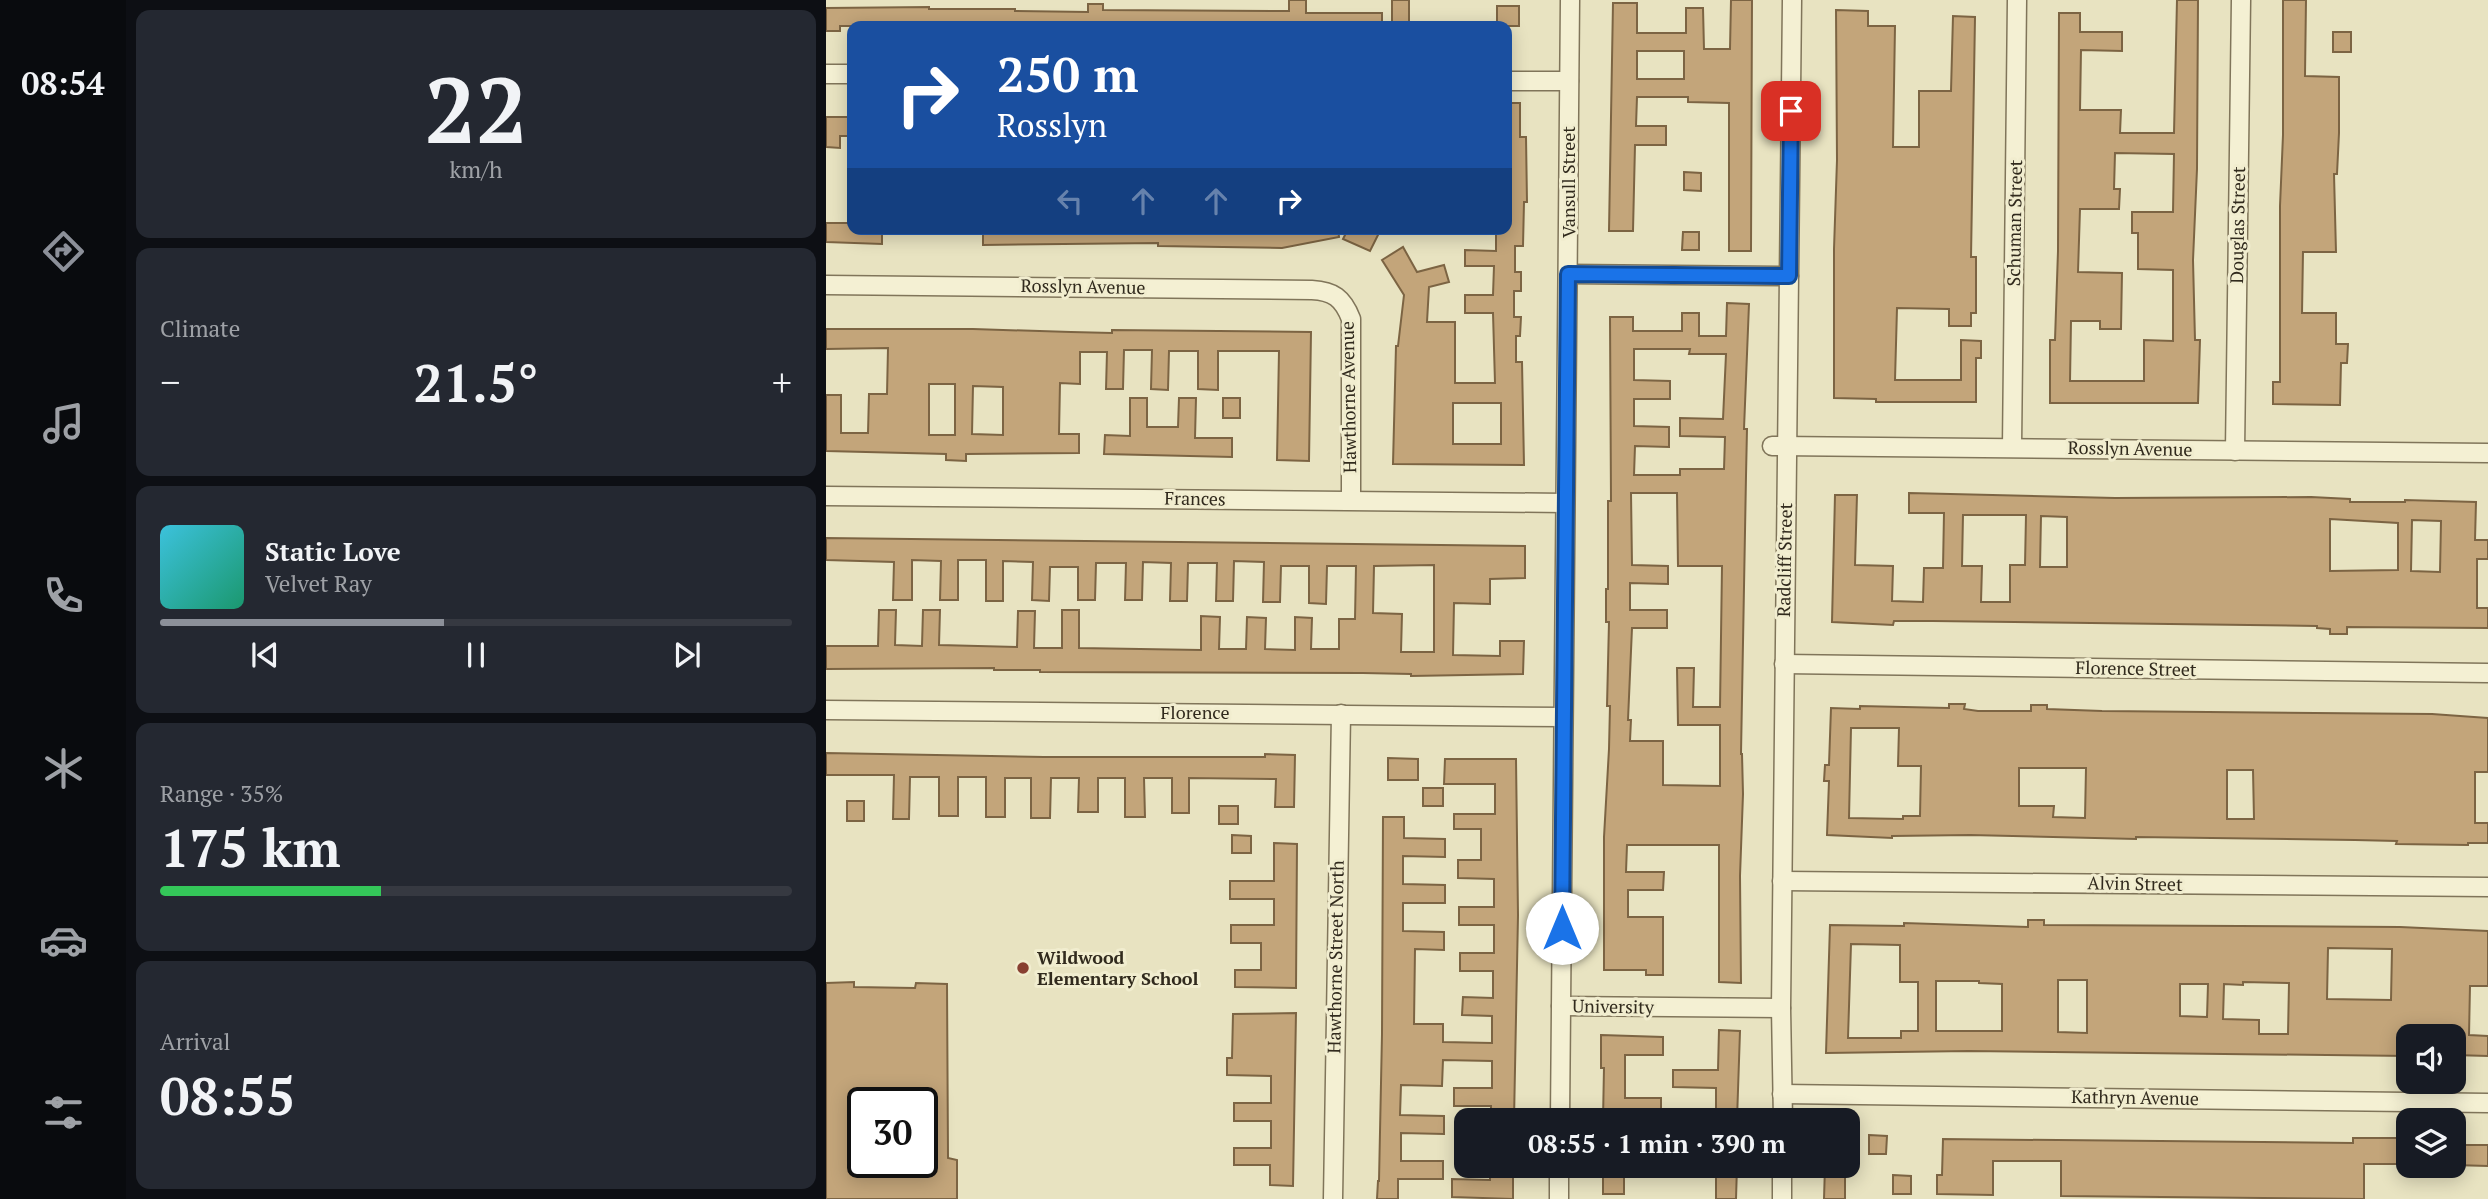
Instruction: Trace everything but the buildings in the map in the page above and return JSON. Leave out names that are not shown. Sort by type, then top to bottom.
[{"type":"street","name":"Vansull Street","points":[[1560,1108],[1570,0]]},
{"type":"street","name":"Radcliff Street","points":[[1783,1108],[1784,664],[1779,446],[1789,276],[1792,0]]},
{"type":"street","name":"Schuman Street","points":[[2012,447],[2017,0]]},
{"type":"street","name":"Douglas Street","points":[[2235,451],[2241,0]]},
{"type":"street","points":[[826,74],[847,74]]},
{"type":"street","points":[[1512,81],[1569,81]]},
{"type":"street","points":[[1568,274],[1789,276]]},
{"type":"street","name":"Rosslyn Avenue","points":[[826,285],[1312,289],[1324,290],[1338,296]]},
{"type":"street","name":"Hawthorne Avenue","points":[[1338,296],[1351,319],[1350,500]]},
{"type":"street","name":"Rosslyn Avenue","points":[[1779,446],[2488,453]]},
{"type":"street","name":"Frances","points":[[826,495],[1565,503]]},
{"type":"street","name":"Florence Street","points":[[1784,664],[2488,673]]},
{"type":"street","name":"Florence","points":[[826,710],[1563,717]]},
{"type":"street","name":"Hawthorne Street North","points":[[1333,1199],[1341,714]]},
{"type":"street","name":"Alvin Street","points":[[1782,881],[2488,887]]},
{"type":"street","name":"University","points":[[1561,1006],[1781,1009]]},
{"type":"street","name":"Kathryn Avenue","points":[[1782,1094],[2488,1102]]},
{"type":"street","points":[[1559,1178],[1559,1199]]},
{"type":"street","points":[[1782,1178],[1782,1199]]},
{"type":"place","name":"Wildwood Elementary School","points":[[1023,968]]},
{"type":"route","points":[[1562,928],[1568,274],[1789,276],[1791,111]]}]
